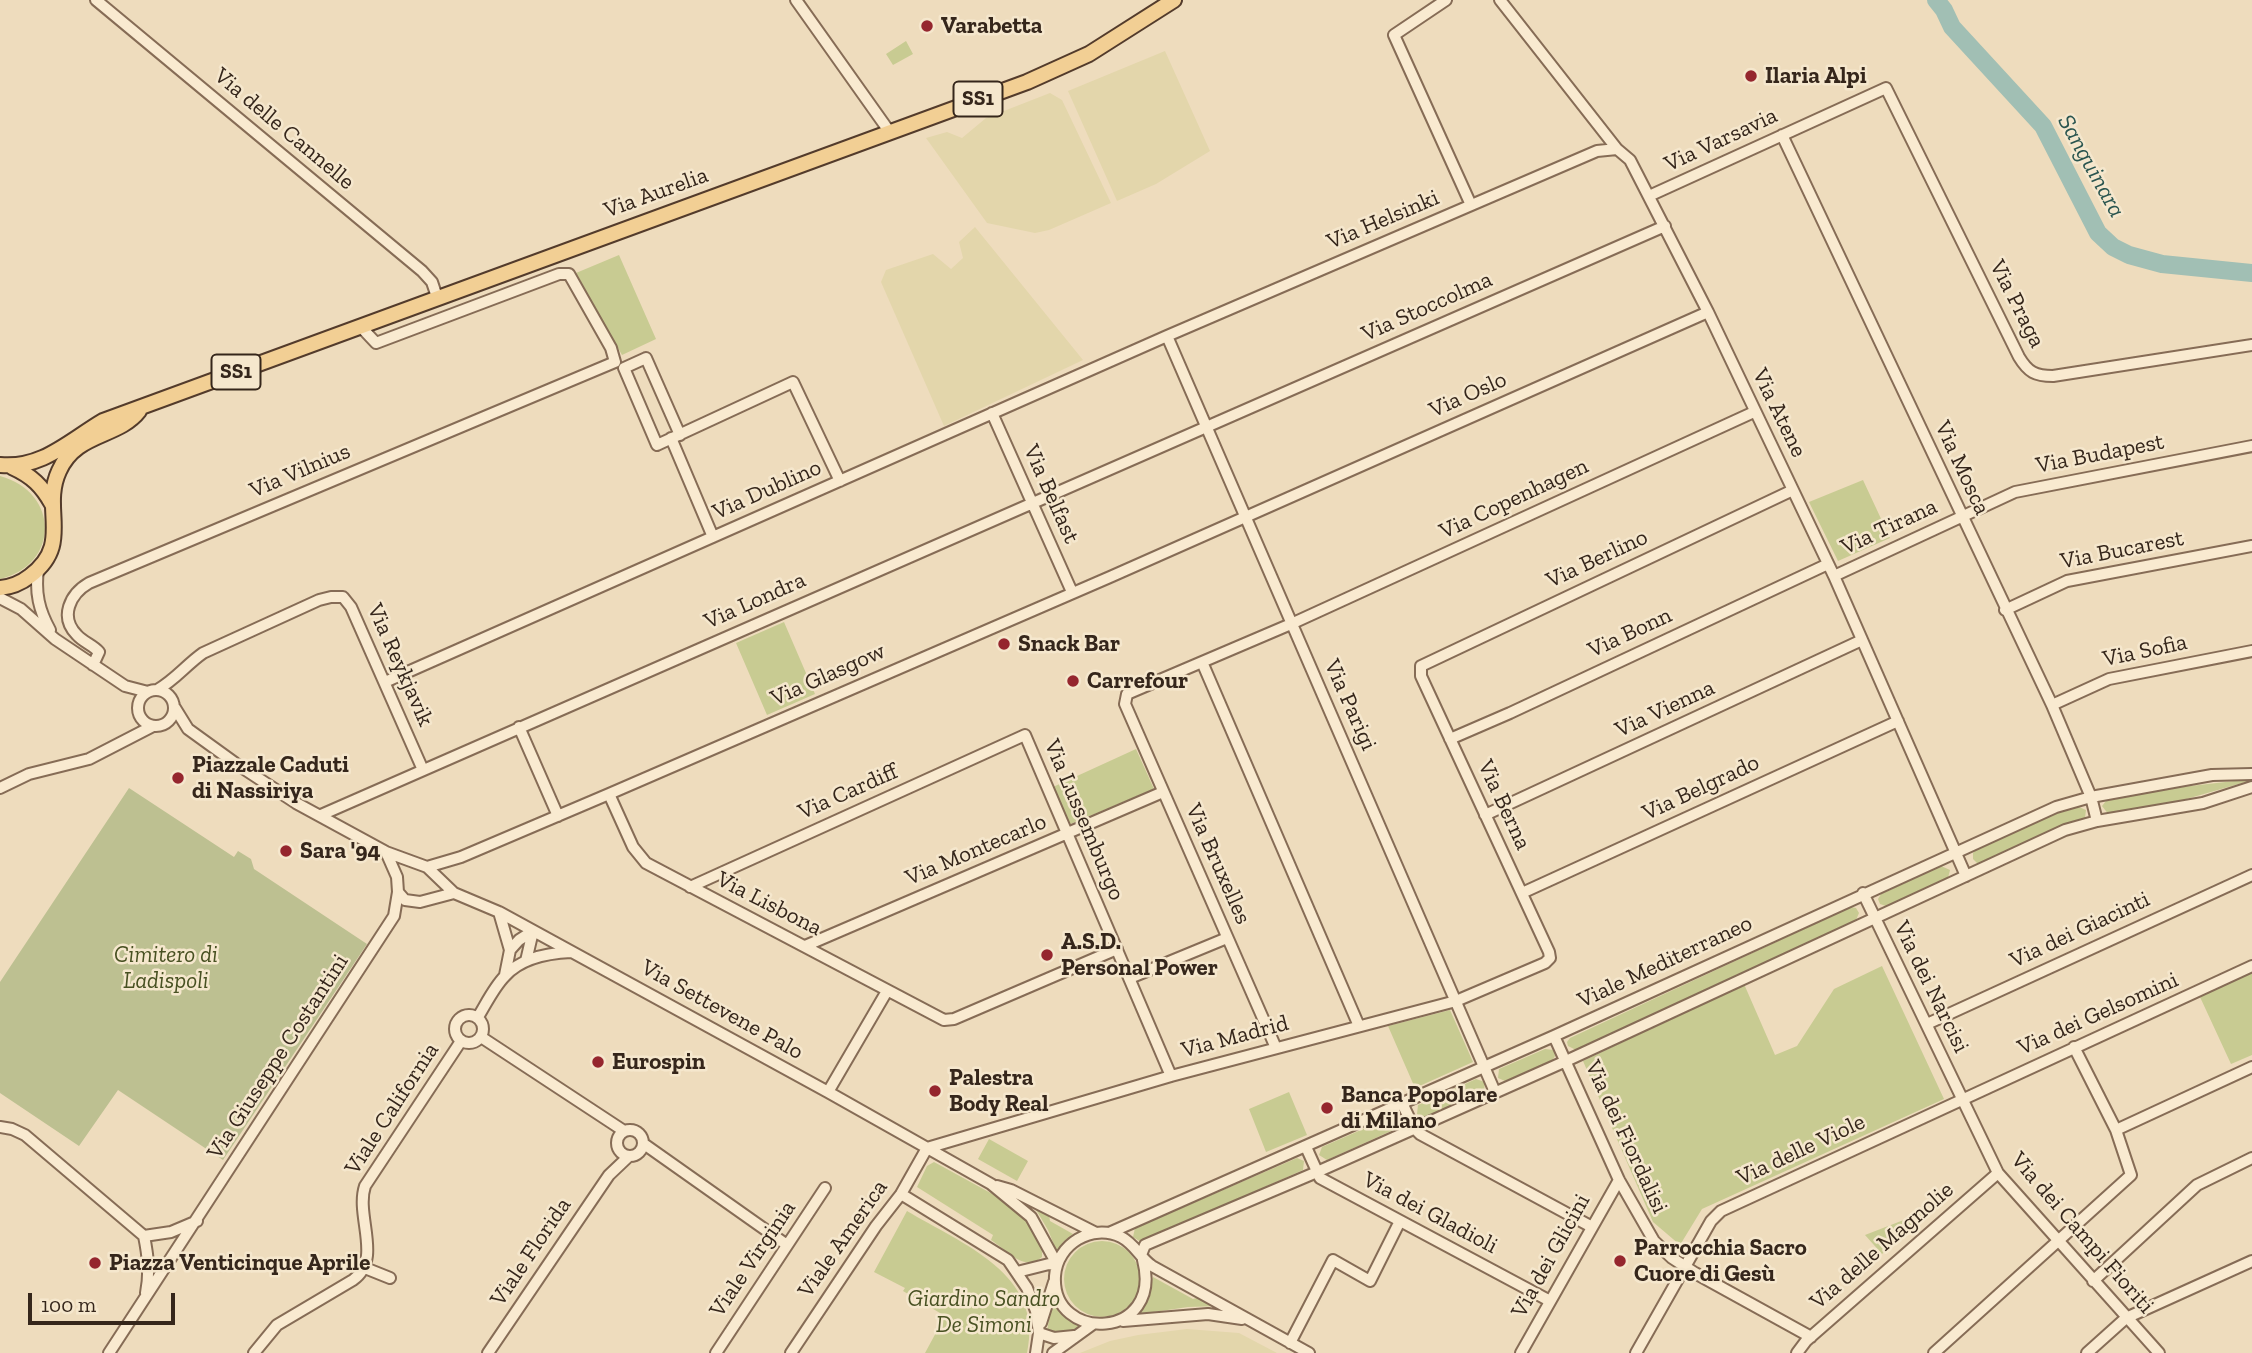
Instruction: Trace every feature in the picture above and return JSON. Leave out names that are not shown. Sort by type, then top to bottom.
[{"type":"main road","name":"Via Aurelia","points":[[5,465],[42,460],[103,421],[1067,65],[1112,41],[1174,0]]},
{"type":"main road","name":"Via Aurelia","points":[[52,506],[56,479],[68,457],[92,438],[130,421],[142,407]]},
{"type":"main road","name":"Via Aurelia","points":[[5,465],[28,474],[43,488],[52,506],[56,523],[54,540],[48,556],[38,570]]},
{"type":"main road","points":[[0,588],[23,581],[38,570]]},
{"type":"street","name":"Via delle Cannelle","points":[[96,0],[422,271],[432,282],[438,297]]},
{"type":"street","points":[[796,0],[889,131]]},
{"type":"street","points":[[1446,0],[1394,35],[1471,205]]},
{"type":"street","name":"Via Atene","points":[[1500,0],[1617,149],[1628,158],[1665,226],[1834,576],[1966,876]]},
{"type":"street","name":"Via Varsavia","points":[[1649,197],[1886,88]]},
{"type":"street","name":"Via Praga","points":[[1886,88],[2019,357],[2031,373],[2053,376],[2252,345]]},
{"type":"street","name":"Via Mosca","points":[[1782,135],[2052,705],[2091,797],[2097,821]]},
{"type":"street","name":"Via Helsinki","points":[[1167,336],[1597,151],[1617,149]]},
{"type":"street","name":"Via Stoccolma","points":[[1206,427],[1665,226]]},
{"type":"street","points":[[360,326],[376,343],[559,274],[569,274],[620,365],[657,444],[793,382],[840,481]]},
{"type":"street","name":"Via Oslo","points":[[1245,516],[1707,312]]},
{"type":"street","name":"Via Dublino","points":[[385,682],[1167,336]]},
{"type":"street","name":"Via Parigi","points":[[1167,336],[1495,1091]]},
{"type":"street","points":[[620,365],[646,358],[713,537]]},
{"type":"street","name":"Via Vilnius","points":[[93,665],[99,652],[74,632],[68,616],[71,600],[83,586],[620,365]]},
{"type":"street","name":"Via Copenhagen","points":[[1125,697],[1130,692],[1291,624],[1754,412]]},
{"type":"street","name":"Via Belfast","points":[[992,413],[1072,592]]},
{"type":"street","name":"Via Londra","points":[[321,816],[1206,427]]},
{"type":"street","name":"Via Budapest","points":[[1961,516],[2020,490],[2252,446]]},
{"type":"street","name":"Via Berlino","points":[[1420,668],[1425,663],[1793,490]]},
{"type":"street","name":"Via Glasgow","points":[[425,868],[461,857],[558,816],[1245,516]]},
{"type":"street","name":"Via Tirana","points":[[1834,576],[1961,516]]},
{"type":"street","name":"Via Bucarest","points":[[2005,610],[2050,587],[2074,579],[2252,547]]},
{"type":"street","name":"Via Bonn","points":[[1450,739],[1828,564]]},
{"type":"street","name":"Via Settevene Palo","points":[[38,570],[36,587],[39,607],[55,639]]},
{"type":"street","name":"Via Reykjavik","points":[[153,691],[177,677],[188,663],[203,653],[319,600],[337,596],[346,599],[352,607],[423,770]]},
{"type":"street","name":"Via Settevene Palo","points":[[0,598],[21,608],[55,639],[125,686],[163,691],[188,729],[234,763],[321,816],[386,852],[425,868],[454,892],[499,912],[991,1184],[1031,1217],[1057,1264]]},
{"type":"street","name":"Via Vienna","points":[[1485,815],[1863,640]]},
{"type":"street","name":"Via Sofia","points":[[2052,705],[2109,679],[2252,651]]},
{"type":"street","points":[[1202,662],[1359,1026]]},
{"type":"street","name":"Via Berna","points":[[1420,668],[1421,676],[1549,952],[1549,960]]},
{"type":"street","points":[[166,724],[172,717],[177,677]]},
{"type":"street","name":"Via Settevene Palo","points":[[125,686],[142,720],[152,726],[166,724],[188,729]]},
{"type":"street","points":[[114,747],[129,732],[139,711],[141,698],[153,691]]},
{"type":"street","name":"Via Bruxelles","points":[[1125,697],[1125,704],[1276,1048]]},
{"type":"street","name":"Via Belgrado","points":[[1522,893],[1898,721]]},
{"type":"street","points":[[0,788],[29,774],[89,759],[152,726]]},
{"type":"street","points":[[519,727],[558,816]]},
{"type":"street","name":"Via Lussemburgo","points":[[1025,735],[1171,1076]]},
{"type":"street","name":"Via Cardiff","points":[[690,887],[1025,735]]},
{"type":"street","name":"Viale Mediterraneo","points":[[1109,1233],[1554,1036],[2056,807],[2091,797],[2212,775],[2252,774]]},
{"type":"street","name":"Viale Mediterraneo","points":[[1142,1258],[1145,1245],[1566,1061],[2065,830],[2097,821],[2203,803],[2252,787]]},
{"type":"street","name":"Via Montecarlo","points":[[805,946],[1163,792]]},
{"type":"street","name":"Via Lisbona","points":[[609,794],[639,857],[648,864],[942,1019],[954,1019],[1117,948]]},
{"type":"street","points":[[386,852],[397,877],[398,892],[394,916]]},
{"type":"street","points":[[394,916],[433,891],[425,868],[405,867],[397,877]]},
{"type":"street","name":"Via dei Giacinti","points":[[1927,1024],[2252,875]]},
{"type":"street","points":[[398,892],[405,900],[420,901],[454,892]]},
{"type":"street","name":"Via dei Narcisi","points":[[1863,893],[1961,1099]]},
{"type":"street","points":[[478,1017],[505,975],[510,950],[499,912]]},
{"type":"street","name":"Via Giuseppe Costantini","points":[[109,1353],[394,916]]},
{"type":"street","points":[[510,950],[533,931]]},
{"type":"street","points":[[526,961],[533,931]]},
{"type":"street","points":[[1130,978],[1227,939]]},
{"type":"street","points":[[505,975],[526,961],[553,953],[571,952]]},
{"type":"street","name":"Via Madrid","points":[[927,1148],[1171,1076],[1456,1001],[1542,966],[1549,960]]},
{"type":"street","name":"Via dei Gelsomini","points":[[1961,1099],[2252,966]]},
{"type":"street","points":[[828,1092],[887,991]]},
{"type":"street","points":[[469,1014],[478,1017],[483,1024],[481,1037],[474,1043],[461,1041],[455,1029],[458,1020],[469,1014]]},
{"type":"street","name":"Via dei Fiordalisi","points":[[1554,1036],[1619,1180],[1654,1241],[1684,1266],[1811,1337]]},
{"type":"street","points":[[481,1037],[605,1119],[620,1139],[624,1155],[640,1152],[644,1144]]},
{"type":"street","name":"Viale California","points":[[365,1268],[367,1258],[362,1198],[365,1186],[461,1041]]},
{"type":"street","points":[[1934,1353],[2131,1175],[2116,1130],[2074,1048]]},
{"type":"street","points":[[2116,1130],[2252,1067]]},
{"type":"street","name":"Via dei Campi Fioriti","points":[[1961,1099],[1998,1173],[2159,1353]]},
{"type":"street","name":"Via delle Viole","points":[[1636,1353],[1710,1221],[1721,1210],[1961,1099]]},
{"type":"street","points":[[1402,1103],[1414,1128],[1420,1133],[1592,1227]]},
{"type":"street","points":[[0,1127],[25,1135],[144,1236],[149,1258],[145,1299]]},
{"type":"street","points":[[620,1139],[630,1130],[639,1132],[644,1144],[787,1245]]},
{"type":"street","name":"Viale Florida","points":[[609,1175],[620,1139]]},
{"type":"street","points":[[1306,1147],[1317,1172]]},
{"type":"street","name":"Viale America","points":[[790,1353],[876,1226],[901,1195],[927,1148]]},
{"type":"street","name":"Viale Florida","points":[[488,1353],[609,1175],[629,1156]]},
{"type":"street","points":[[2093,1281],[2197,1185],[2252,1158]]},
{"type":"street","name":"Via dei Gladioli","points":[[1317,1172],[1320,1178],[1550,1301]]},
{"type":"street","name":"Via delle Magnolie","points":[[1797,1353],[1811,1337],[1998,1173]]},
{"type":"street","name":"Via dei Glicini","points":[[1521,1353],[1619,1180]]},
{"type":"street","name":"Via Settevene Palo","points":[[991,1184],[1011,1190],[1096,1233]]},
{"type":"street","name":"Viale Virginia","points":[[716,1353],[825,1188]]},
{"type":"street","points":[[901,1195],[1003,1255],[1017,1272],[1036,1311],[1039,1333]]},
{"type":"street","points":[[144,1236],[171,1232],[197,1221]]},
{"type":"street","points":[[1290,1343],[1333,1260],[1370,1281],[1400,1221]]},
{"type":"street","points":[[1037,1353],[1039,1333],[1057,1264],[1063,1252],[1083,1236],[1109,1233],[1130,1242],[1142,1258],[1147,1274],[1146,1289],[1141,1302],[1132,1313],[1120,1321]]},
{"type":"street","points":[[1142,1258],[1309,1353]]},
{"type":"street","points":[[2087,1353],[2126,1318],[2252,1261]]},
{"type":"street","points":[[1017,1272],[1057,1264]]},
{"type":"street","points":[[254,1353],[277,1325],[353,1280],[365,1268],[390,1278]]},
{"type":"street","points":[[1055,1277],[1061,1303],[1070,1313],[1093,1324],[1208,1314],[1248,1320]]},
{"type":"street","points":[[1053,1353],[1093,1324]]},
{"type":"street","points":[[1039,1333],[1054,1338],[1076,1336]]},
{"type":"shaded area","points":[[1165,51],[1210,151],[1156,184],[1117,201],[1068,91]]},
{"type":"shaded area","points":[[1050,93],[1062,100],[1111,203],[1049,230],[1035,233],[987,223],[926,138],[947,132],[962,138],[986,118]]},
{"type":"shaded area","points":[[975,227],[1083,360],[944,426],[881,282],[886,270],[933,254],[951,269],[963,258],[959,242]]},
{"type":"shaded area","points":[[1187,1329],[1239,1333],[1277,1353],[1080,1353],[1110,1341]]},
{"type":"green space","points":[[906,41],[913,54],[893,65],[886,54]]},
{"type":"green space","points":[[619,255],[656,339],[622,355],[576,273]]},
{"type":"green space","points":[[0,476],[20,484],[34,497],[42,512],[45,528],[42,544],[34,559],[20,571],[0,579]]},
{"type":"green space","points":[[1863,480],[1890,538],[1838,561],[1809,502]]},
{"type":"green space","points":[[784,622],[815,694],[767,715],[736,643]]},
{"type":"green space","points":[[1136,749],[1154,789],[1068,825],[1053,787]]},
{"type":"green space","points":[[2249,781],[2176,802],[2109,815],[2102,806],[2106,801],[2173,788]]},
{"type":"green space","name":"Cimitero di Ladispoli","points":[[129,788],[234,857],[238,851],[251,859],[254,869],[367,944],[223,1160],[118,1090],[79,1146],[0,1093],[0,982]]},
{"type":"green space","points":[[2079,807],[2086,810],[2085,818],[1981,863],[1973,859],[1973,853],[1977,849],[2060,812]]},
{"type":"green space","points":[[1941,866],[1950,870],[1948,878],[1886,906],[1880,904],[1878,899],[1881,894]]},
{"type":"green space","points":[[1851,907],[1856,908],[1859,913],[1856,920],[1576,1050],[1568,1046],[1570,1038]]},
{"type":"green space","points":[[1882,966],[1944,1099],[1702,1209],[1680,1245],[1653,1222],[1583,1061],[1744,984],[1775,1055],[1797,1046],[1834,989]]},
{"type":"green space","points":[[2252,972],[2252,1055],[2231,1064],[2200,997]]},
{"type":"green space","points":[[1450,1010],[1473,1062],[1415,1088],[1388,1026]]},
{"type":"green space","points":[[1545,1049],[1554,1050],[1552,1061],[1505,1081],[1498,1078],[1499,1069]]},
{"type":"green space","points":[[1476,1079],[1485,1082],[1484,1091],[1423,1118],[1417,1114],[1418,1105]]},
{"type":"green space","points":[[1289,1092],[1307,1135],[1266,1152],[1249,1109]]},
{"type":"green space","points":[[1395,1115],[1403,1121],[1400,1127],[1327,1160],[1319,1155],[1322,1147]]},
{"type":"green space","points":[[989,1139],[1028,1161],[1017,1181],[978,1159]]},
{"type":"green space","points":[[1297,1158],[1304,1161],[1303,1170],[1141,1242],[1133,1237],[1135,1228]]},
{"type":"green space","points":[[934,1162],[1018,1208],[1038,1238],[1042,1257],[1029,1262],[1016,1258],[991,1240],[993,1235],[917,1187],[927,1166]]},
{"type":"green space","points":[[1035,1208],[1049,1215],[1050,1221],[1073,1234],[1063,1242],[1057,1252],[1048,1230]]},
{"type":"green space","points":[[1932,1209],[1882,1254],[1865,1235]]},
{"type":"green space","name":"Giardino Sandro De Simoni","points":[[907,1211],[974,1250],[1011,1282],[1024,1302],[1029,1326],[1027,1353],[925,1353],[945,1316],[903,1291],[905,1288],[874,1272]]},
{"type":"green space","points":[[1102,1241],[1117,1244],[1129,1252],[1137,1264],[1140,1279],[1137,1294],[1129,1306],[1117,1314],[1102,1317],[1087,1314],[1075,1306],[1067,1294],[1064,1279],[1067,1264],[1075,1252],[1087,1244]]},
{"type":"green space","points":[[1153,1277],[1193,1299],[1200,1297],[1218,1306],[1140,1314],[1149,1299]]},
{"type":"green space","points":[[1053,1298],[1065,1316],[1082,1327],[1060,1336],[1047,1331]]},
{"type":"waterway","name":"Sanguinara","points":[[1936,0],[1952,27],[2043,126],[2098,233],[2113,247],[2129,255],[2162,264],[2252,273]]},
{"type":"place","name":"Varabetta","points":[[927,26]]},
{"type":"place","name":"Ilaria Alpi","points":[[1751,76]]},
{"type":"place","name":"Snack Bar","points":[[1004,644]]},
{"type":"place","name":"Carrefour","points":[[1073,681]]},
{"type":"place","name":"Piazzale Caduti di Nassiriya","points":[[178,778]]},
{"type":"place","name":"Sara '94","points":[[286,851]]},
{"type":"place","name":"A.S.D. Personal Power","points":[[1047,955]]},
{"type":"place","name":"Eurospin","points":[[598,1062]]},
{"type":"place","name":"Palestra Body Real","points":[[935,1091]]},
{"type":"place","name":"Banca Popolare di Milano","points":[[1327,1108]]},
{"type":"place","name":"Parrocchia Sacro Cuore di Gesù","points":[[1620,1261]]},
{"type":"place","name":"Piazza Venticinque Aprile","points":[[95,1263]]}]
